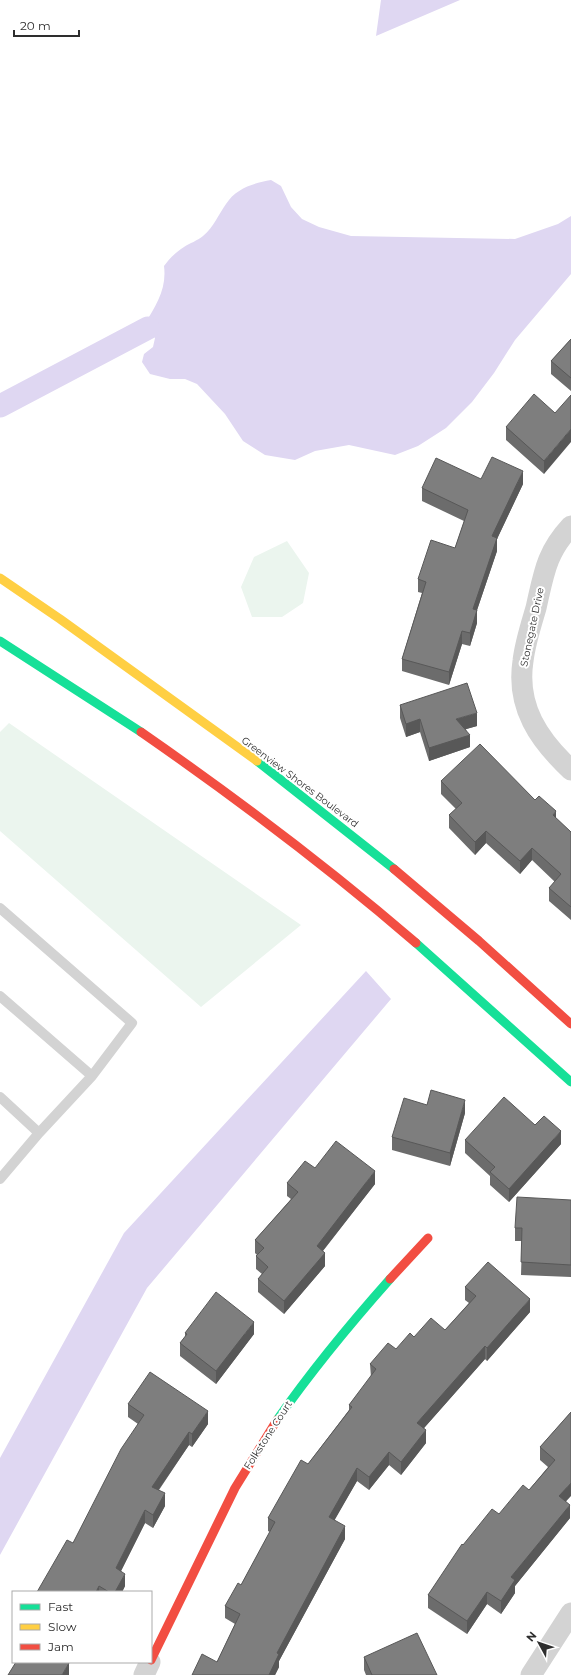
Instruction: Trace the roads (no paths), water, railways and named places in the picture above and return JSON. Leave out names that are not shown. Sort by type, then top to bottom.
[{"type":"street","name":"Stonegate Drive","points":[[571,526],[558,540],[550,554],[545,569],[523,661],[522,679],[527,708],[536,730],[546,744],[571,770]]},
{"type":"street","name":"Greenview Shores Boulevard","points":[[0,578],[60,619],[280,779],[378,856],[478,941],[571,1024]]},
{"type":"street","points":[[0,641],[42,666],[151,739],[263,820],[361,897],[438,962],[571,1082]]},
{"type":"street","name":"Folkstone Court","points":[[152,1657],[235,1488],[268,1432],[306,1378],[347,1327],[428,1238]]},
{"type":"street","points":[[531,1675],[571,1613]]},
{"type":"street","name":"Folkstone Court","points":[[144,1675],[149,1663]]},
{"type":"lane","points":[[0,908],[132,1023],[92,1076],[0,1179]]},
{"type":"lane","points":[[0,996],[92,1076]]},
{"type":"lane","points":[[0,1097],[39,1134]]},
{"type":"waterway","points":[[0,406],[148,328]]}]
